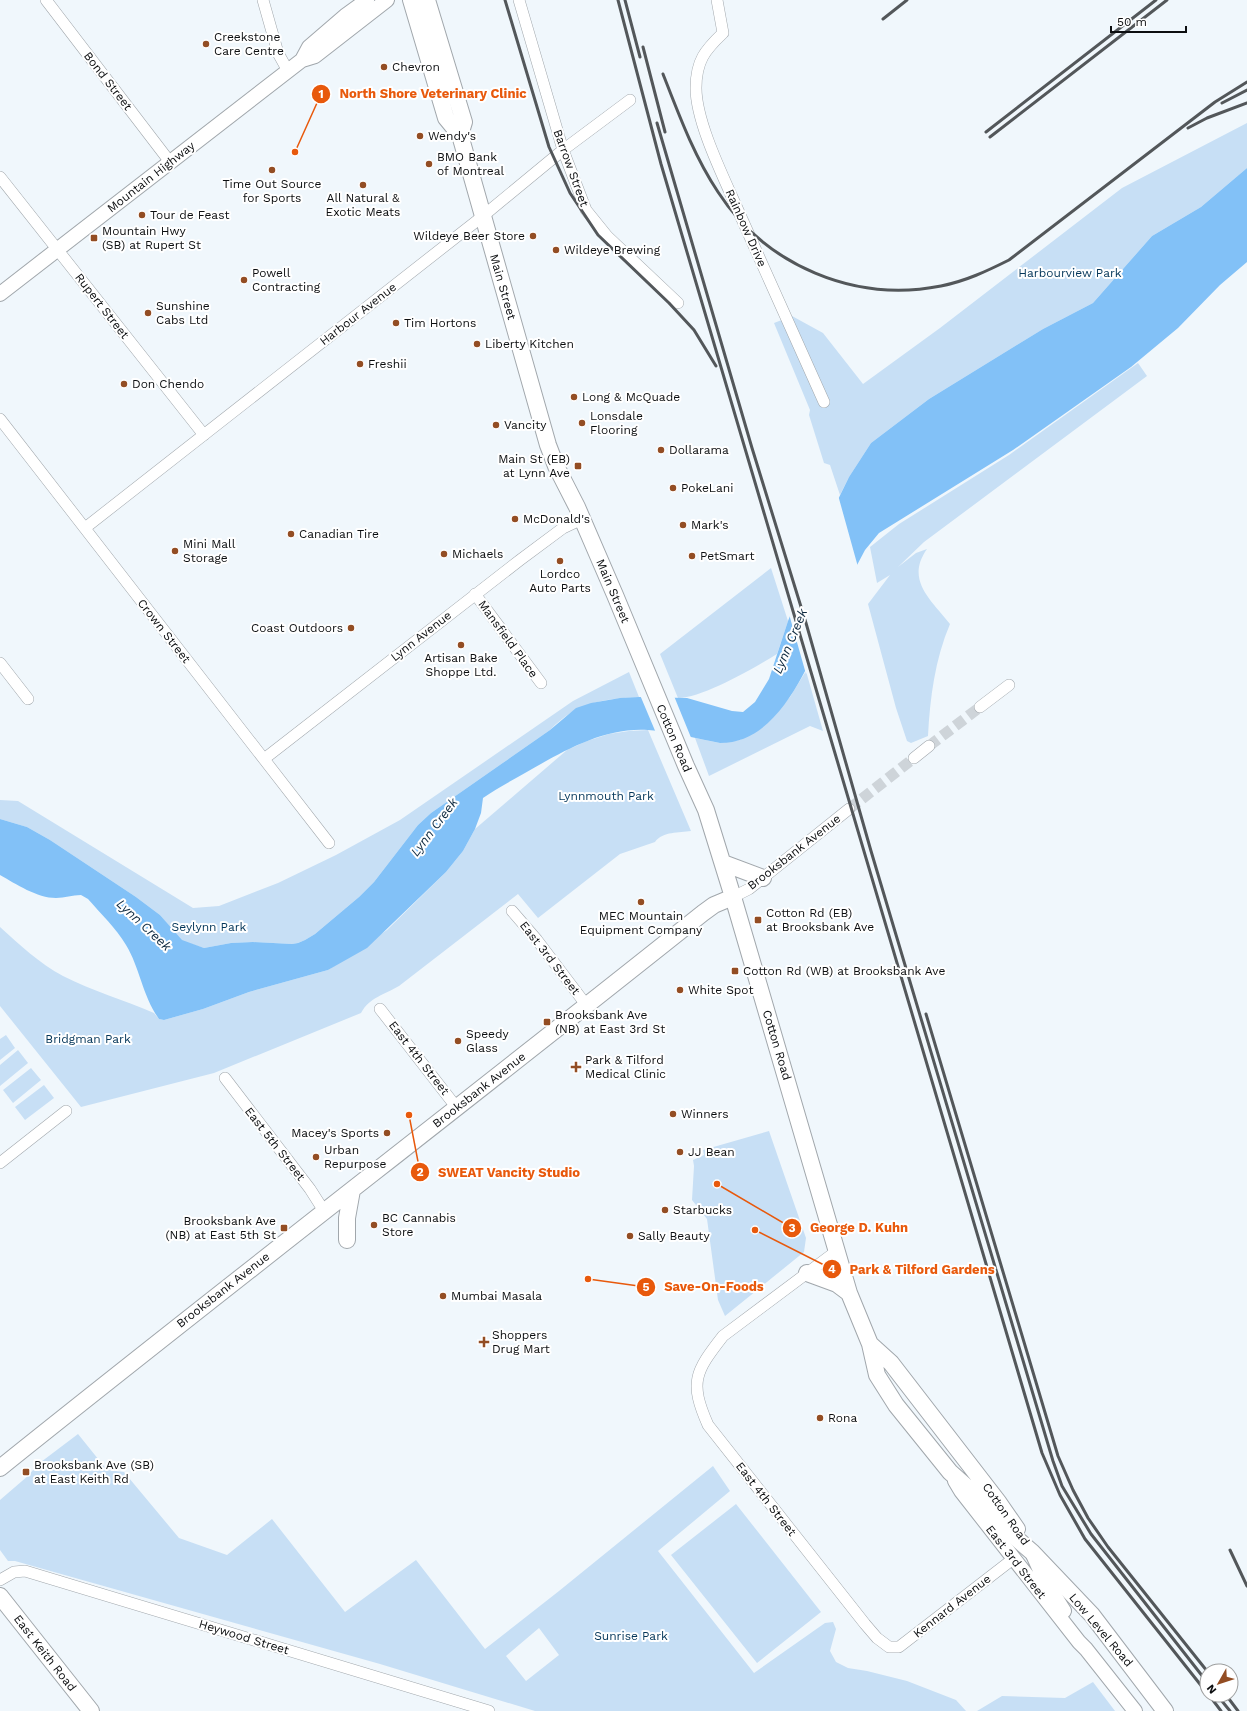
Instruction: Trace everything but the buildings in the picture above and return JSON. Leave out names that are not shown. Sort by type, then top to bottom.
[{"type":"main road","name":"Main Street","points":[[411,0],[446,118],[460,135],[548,445],[556,466],[582,519],[651,681]]},
{"type":"main road","name":"Main Street","points":[[427,0],[464,122],[460,135]]},
{"type":"main road","name":"Cotton Road","points":[[651,681],[706,810],[838,1250],[849,1293],[870,1344],[877,1375],[896,1405],[950,1472],[1032,1552]]},
{"type":"main road","points":[[723,863],[763,878]]},
{"type":"main road","name":"Brooksbank Avenue","points":[[0,1468],[50,1426],[587,1006],[703,913],[714,905],[733,896]]},
{"type":"main road","points":[[346,1240],[347,1218],[352,1190]]},
{"type":"main road","points":[[807,1273],[837,1284],[849,1293]]},
{"type":"main road","name":"Cotton Road","points":[[870,1344],[891,1363],[999,1503],[1032,1552]]},
{"type":"main road","name":"Low Level Road","points":[[1032,1552],[1096,1620],[1164,1711]]},
{"type":"main road","name":"East Keith Road","points":[[0,1596],[91,1711]]},
{"type":"street","name":"Bond Street","points":[[46,0],[170,162]]},
{"type":"street","points":[[263,0],[278,53],[288,71]]},
{"type":"street","name":"Mountain Highway","points":[[302,60],[309,47],[344,16],[367,0]]},
{"type":"street","name":"Mountain Highway","points":[[0,294],[302,60],[315,56],[387,0]]},
{"type":"street","name":"Barrow Street","points":[[519,0],[563,150],[586,210],[607,236],[678,303]]},
{"type":"street","name":"Rainbow Drive","points":[[717,0],[724,33],[707,48],[697,68],[696,89],[702,122],[728,187],[824,402]]},
{"type":"street","name":"Harbour Avenue","points":[[85,528],[483,216],[563,150],[630,100]]},
{"type":"street","name":"Rupert Street","points":[[0,177],[204,435]]},
{"type":"street","name":"Crown Street","points":[[0,419],[329,843]]},
{"type":"street","name":"Lynn Avenue","points":[[264,759],[475,594],[563,528],[582,519]]},
{"type":"street","name":"Mansfield Place","points":[[475,594],[541,683]]},
{"type":"street","points":[[0,663],[28,698]]},
{"type":"street","points":[[980,707],[1009,685]]},
{"type":"street","points":[[914,758],[929,746]]},
{"type":"street","name":"Brooksbank Avenue","points":[[733,896],[749,890],[849,809]]},
{"type":"street","name":"East 3rd Street","points":[[512,911],[537,940],[587,1006]]},
{"type":"street","name":"East 4th Street","points":[[380,1009],[457,1108]]},
{"type":"street","name":"East 5th Street","points":[[225,1078],[310,1189],[324,1211]]},
{"type":"street","points":[[0,1163],[66,1111]]},
{"type":"street","name":"East 4th Street","points":[[838,1250],[723,1336],[699,1372],[697,1384],[698,1403],[708,1425],[865,1624],[877,1638],[889,1647]]},
{"type":"street","name":"East 3rd Street","points":[[950,1472],[961,1491],[1013,1559],[1135,1711]]},
{"type":"street","name":"East 3rd Street","points":[[1032,1552],[1043,1577],[1082,1638],[1086,1649]]},
{"type":"street","name":"Kennard Avenue","points":[[889,1647],[899,1647],[1013,1559]]},
{"type":"street","name":"Heywood Street","points":[[0,1580],[14,1572],[25,1571],[489,1711]]},
{"type":"green space","name":"Harbourview Park","points":[[1247,123],[1247,168],[1201,207],[1152,236],[1093,303],[1043,329],[929,399],[871,443],[849,477],[840,495],[830,465],[824,463],[809,415],[810,410],[774,323],[792,316],[823,333],[863,384],[940,328],[1122,188]]},
{"type":"green space","points":[[1138,363],[1147,376],[924,542],[898,567],[916,553],[927,549],[921,560],[919,570],[920,580],[923,589],[929,598],[950,624],[934,679],[928,736],[911,743],[907,741],[896,708],[868,604],[890,575],[877,583],[870,547],[899,524],[1009,455]]},
{"type":"green space","points":[[771,568],[788,621],[777,654],[714,688],[688,697],[678,698],[660,654]]},
{"type":"green space","points":[[806,671],[823,731],[810,726],[709,776],[695,738],[720,743],[740,740],[760,729],[790,697]]},
{"type":"green space","name":"Seylynn Park","points":[[629,672],[639,697],[602,701],[570,713],[550,730],[431,813],[418,825],[374,882],[359,897],[315,934],[298,943],[231,943],[204,948],[182,941],[160,915],[136,897],[50,840],[27,827],[0,819],[0,800],[18,801],[193,908],[219,906],[278,883],[336,855],[400,820],[573,701]]},
{"type":"green space","name":"Lynnmouth Park","points":[[648,730],[691,831],[667,834],[658,838],[655,842],[620,854],[538,918],[518,894],[399,986],[369,1003],[361,1013],[214,1073],[81,1107],[0,1006],[0,927],[22,947],[54,971],[85,986],[154,1013],[159,1019],[164,1020],[203,1009],[249,992],[328,970],[387,930],[446,872],[463,851],[475,829],[567,750],[587,741],[609,734]]},
{"type":"green space","points":[[6,1035],[15,1048],[0,1060],[0,1039]]},
{"type":"green space","points":[[18,1050],[28,1063],[0,1086],[0,1065]]},
{"type":"green space","points":[[31,1068],[41,1080],[13,1103],[3,1090]]},
{"type":"green space","points":[[44,1085],[54,1098],[25,1120],[15,1107]]},
{"type":"green space","points":[[769,1131],[806,1238],[804,1252],[725,1316],[718,1300],[707,1219],[692,1200],[693,1160],[704,1155],[703,1150]]},
{"type":"green space","name":"Sunrise Park","points":[[78,1434],[107,1470],[124,1472],[179,1538],[227,1555],[272,1519],[345,1612],[416,1560],[485,1649],[713,1466],[730,1491],[658,1551],[754,1673],[825,1623],[833,1622],[836,1629],[830,1651],[836,1662],[848,1668],[907,1681],[956,1700],[966,1711],[535,1711],[380,1664],[15,1561],[8,1561],[0,1550],[0,1500],[29,1475],[37,1465]],"holes":[[[539,1628],[559,1655],[526,1681],[506,1656]]]},
{"type":"green space","points":[[736,1504],[821,1612],[757,1663],[671,1555]]},
{"type":"green space","points":[[1093,1682],[1115,1711],[977,1711],[1002,1696],[1065,1698]]},
{"type":"water","name":"Lynn Creek","points":[[1247,168],[1247,262],[1220,285],[1178,328],[1131,367],[1013,450],[879,533],[865,550],[834,609],[802,677],[790,697],[776,715],[760,730],[741,739],[720,743],[665,732],[631,730],[615,732],[568,749],[483,798],[481,813],[475,829],[463,851],[446,872],[367,948],[328,970],[249,992],[203,1009],[164,1020],[159,1019],[153,1010],[135,963],[126,945],[113,927],[88,899],[81,895],[62,898],[41,896],[0,875],[0,819],[27,827],[50,840],[136,897],[160,915],[182,940],[204,948],[231,943],[298,943],[315,934],[359,897],[374,882],[418,825],[431,813],[550,730],[576,708],[591,703],[620,698],[687,698],[732,711],[743,712],[755,702],[769,679],[788,621],[828,520],[849,477],[871,443],[929,399],[1043,329],[1093,303],[1152,236],[1201,207]]},
{"type":"pier","points":[[838,495],[858,567],[806,674],[789,614],[812,552]]},
{"type":"pier","points":[[640,695],[674,696],[692,740],[656,733]]},
{"type":"tunnel","points":[[929,746],[980,707]]},
{"type":"tunnel","points":[[849,809],[914,758]]},
{"type":"railway","points":[[505,0],[549,147],[570,193],[598,235],[669,303],[694,330],[716,366]]},
{"type":"railway","points":[[618,0],[661,164],[1042,1453],[1060,1495],[1085,1539],[1199,1683]]},
{"type":"railway","points":[[625,0],[640,57]]},
{"type":"railway","points":[[883,19],[907,0]]},
{"type":"railway","points":[[986,132],[1156,0]]},
{"type":"railway","points":[[990,137],[1167,0]]},
{"type":"railway","points":[[643,47],[665,132]]},
{"type":"railway","points":[[663,74],[688,135],[709,178],[738,218],[761,240],[787,259],[815,273],[845,283],[877,289],[909,290],[941,286],[959,281],[984,272],[1009,260],[1215,102],[1247,82]]},
{"type":"railway","points":[[1222,103],[1247,90]]},
{"type":"railway","points":[[1188,128],[1207,118],[1247,103]]},
{"type":"railway","points":[[657,123],[752,448],[806,623],[871,851],[1053,1461],[1062,1486],[1091,1534],[1199,1672]]},
{"type":"railway","points":[[926,1014],[1058,1456],[1073,1490],[1088,1518],[1108,1547],[1201,1663]]},
{"type":"railway","points":[[1230,1550],[1247,1586]]},
{"type":"railway","points":[[1215,1703],[1221,1711]]},
{"type":"railway","points":[[1224,1703],[1230,1711]]},
{"type":"railway","points":[[1232,1703],[1238,1711]]},
{"type":"place","name":"Creekstone Care Centre","points":[[206,44]]},
{"type":"place","name":"Chevron","points":[[384,67]]},
{"type":"place","name":"Wendy's","points":[[420,136]]},
{"type":"place","name":"North Shore Veterinary Clinic","points":[[295,152]]},
{"type":"place","name":"BMO Bank of Montreal","points":[[429,164]]},
{"type":"place","name":"Time Out Source for Sports","points":[[272,170]]},
{"type":"place","name":"All Natural & Exotic Meats","points":[[363,185]]},
{"type":"place","name":"Tour de Feast","points":[[142,215]]},
{"type":"place","name":"Wildeye Beer Store","points":[[533,236]]},
{"type":"place","name":"Mountain Hwy (SB) at Rupert St","points":[[94,238]]},
{"type":"place","name":"Wildeye Brewing","points":[[556,250]]},
{"type":"place","name":"Powell Contracting","points":[[244,280]]},
{"type":"place","name":"Sunshine Cabs Ltd","points":[[148,313]]},
{"type":"place","name":"Tim Hortons","points":[[396,323]]},
{"type":"place","name":"Liberty Kitchen","points":[[477,344]]},
{"type":"place","name":"Freshii","points":[[360,364]]},
{"type":"place","name":"Don Chendo","points":[[124,384]]},
{"type":"place","name":"Long & McQuade","points":[[574,397]]},
{"type":"place","name":"Lonsdale Flooring","points":[[582,423]]},
{"type":"place","name":"Vancity","points":[[496,425]]},
{"type":"place","name":"Dollarama","points":[[661,450]]},
{"type":"place","name":"Main St (EB) at Lynn Ave","points":[[578,466]]},
{"type":"place","name":"PokeLani","points":[[673,488]]},
{"type":"place","name":"McDonald's","points":[[515,519]]},
{"type":"place","name":"Mark's","points":[[683,525]]},
{"type":"place","name":"Canadian Tire","points":[[291,534]]},
{"type":"place","name":"Mini Mall Storage","points":[[175,551]]},
{"type":"place","name":"Michaels","points":[[444,554]]},
{"type":"place","name":"PetSmart","points":[[692,556]]},
{"type":"place","name":"Lordco Auto Parts","points":[[560,561]]},
{"type":"place","name":"Coast Outdoors","points":[[351,628]]},
{"type":"place","name":"Artisan Bake Shoppe Ltd.","points":[[461,645]]},
{"type":"place","name":"MEC Mountain Equipment Company","points":[[641,902]]},
{"type":"place","name":"Cotton Rd (EB) at Brooksbank Ave","points":[[758,920]]},
{"type":"place","name":"Cotton Rd (WB) at Brooksbank Ave","points":[[735,971]]},
{"type":"place","name":"White Spot","points":[[680,990]]},
{"type":"place","name":"Brooksbank Ave (NB) at East 3rd St","points":[[547,1022]]},
{"type":"place","name":"Speedy Glass","points":[[458,1041]]},
{"type":"place","name":"Park & Tilford Medical Clinic","points":[[576,1067]]},
{"type":"place","name":"Winners","points":[[673,1114]]},
{"type":"place","name":"SWEAT Vancity Studio","points":[[409,1115]]},
{"type":"place","name":"Macey's Sports","points":[[387,1133]]},
{"type":"place","name":"JJ Bean","points":[[680,1152]]},
{"type":"place","name":"Urban Repurpose","points":[[316,1157]]},
{"type":"place","name":"George D. Kuhn","points":[[717,1184]]},
{"type":"place","name":"Starbucks","points":[[665,1210]]},
{"type":"place","name":"BC Cannabis Store","points":[[374,1225]]},
{"type":"place","name":"Brooksbank Ave (NB) at East 5th St","points":[[284,1228]]},
{"type":"place","name":"Park & Tilford Gardens","points":[[755,1230]]},
{"type":"place","name":"Sally Beauty","points":[[630,1236]]},
{"type":"place","name":"Save-On-Foods","points":[[588,1279]]},
{"type":"place","name":"Mumbai Masala","points":[[443,1296]]},
{"type":"place","name":"Shoppers Drug Mart","points":[[484,1342]]},
{"type":"place","name":"Rona","points":[[820,1418]]},
{"type":"place","name":"Brooksbank Ave (SB) at East Keith Rd","points":[[26,1472]]},
{"type":"park label","name":"Bridgman Park","points":[[88,1039]]}]
